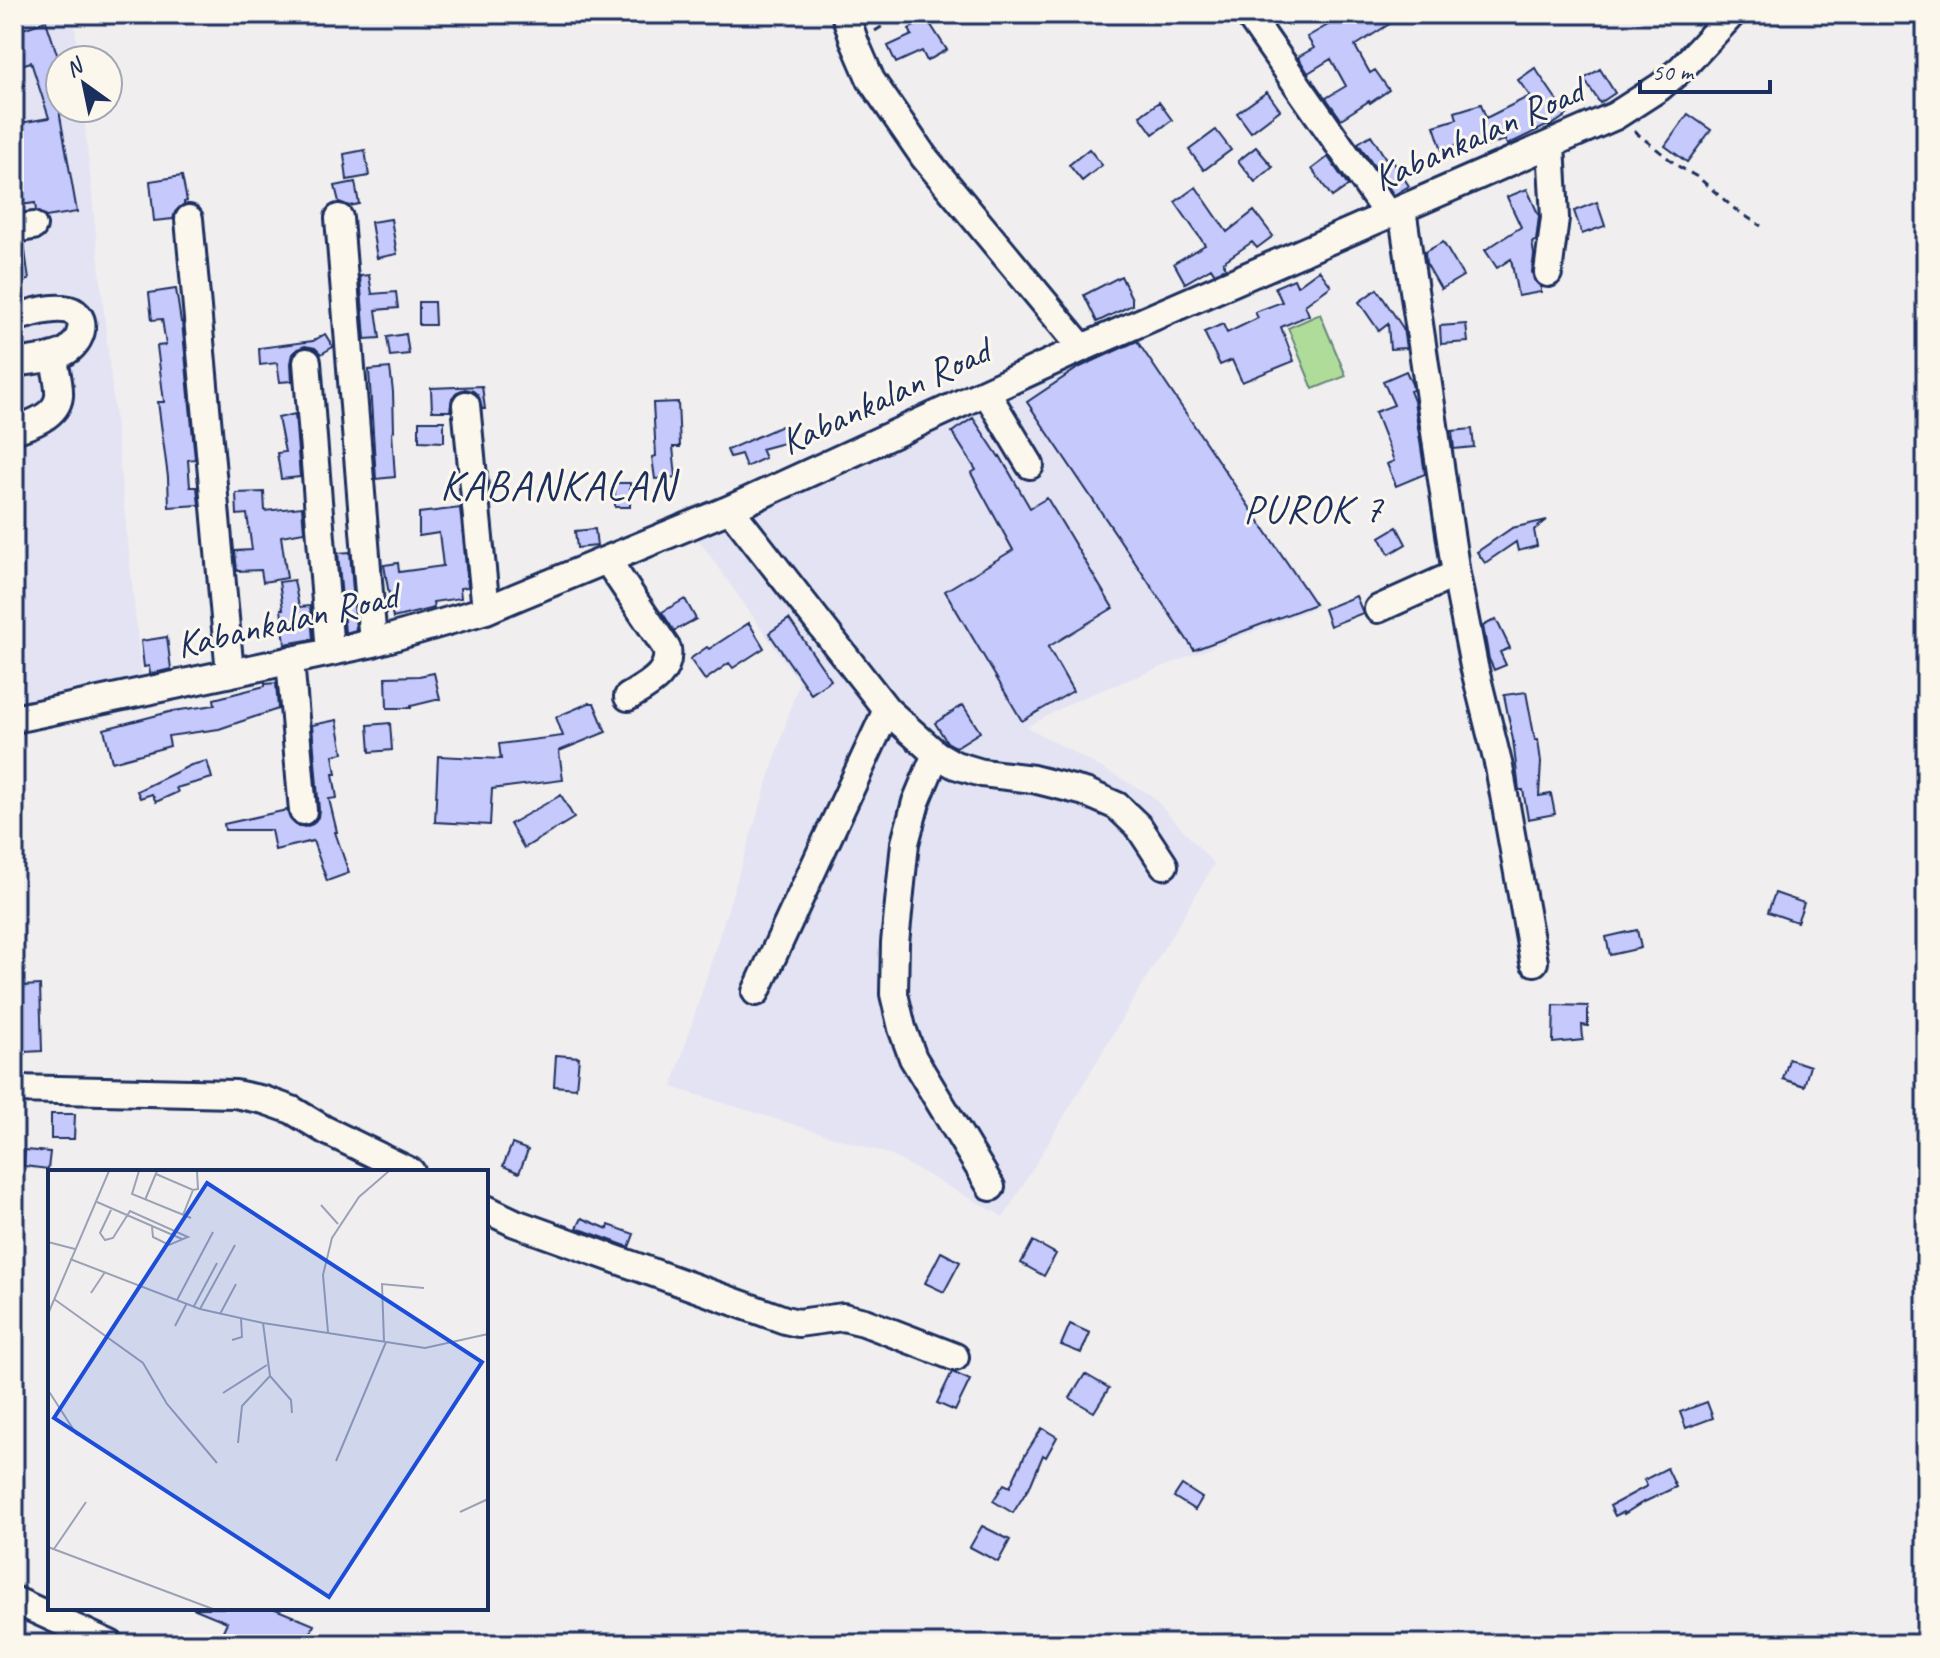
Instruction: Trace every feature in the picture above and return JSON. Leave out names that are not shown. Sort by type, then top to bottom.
[{"type":"street","points":[[845,14],[871,80],[924,157],[1082,348]]},
{"type":"street","points":[[1248,14],[1395,212],[1456,574],[1501,781],[1534,962]]},
{"type":"street","name":"Kabankalan Road","points":[[14,719],[373,643],[486,610],[730,509],[1082,348],[1615,116],[1660,87],[1682,68],[1732,14]]},
{"type":"street","points":[[1548,273],[1555,218],[1551,145]]},
{"type":"street","points":[[339,218],[373,643]]},
{"type":"street","points":[[189,219],[230,673]]},
{"type":"street","points":[[14,318],[67,309],[80,319],[83,328],[80,339],[63,353],[14,363]]},
{"type":"street","points":[[14,430],[37,423],[55,407],[59,397],[53,356]]},
{"type":"street","points":[[307,362],[330,652]]},
{"type":"street","points":[[986,392],[1030,465]]},
{"type":"street","points":[[466,405],[486,610]]},
{"type":"street","points":[[730,509],[887,710],[936,754],[955,765],[982,773],[1033,779],[1085,792],[1117,806],[1139,827],[1164,865]]},
{"type":"street","points":[[607,560],[667,649],[665,668],[656,679],[628,697]]},
{"type":"street","points":[[1378,609],[1456,574]]},
{"type":"street","points":[[290,660],[303,811]]},
{"type":"street","points":[[756,992],[887,710]]},
{"type":"street","points":[[936,754],[916,802],[905,843],[895,943],[894,994],[913,1058],[991,1187]]},
{"type":"street","points":[[14,1089],[235,1094],[292,1110],[325,1130],[407,1170]]},
{"type":"street","points":[[488,1210],[515,1223],[785,1320],[798,1323],[843,1317],[955,1357]]},
{"type":"street","points":[[14,1600],[110,1644]]},
{"type":"path","points":[[855,43],[902,14]]},
{"type":"path","points":[[1615,116],[1652,147],[1699,178],[1736,210],[1761,226]]},
{"type":"shaded area","points":[[14,14],[74,14],[77,44],[44,44],[44,124],[85,124],[142,681],[14,710]]},
{"type":"shaded area","points":[[1131,331],[1319,606],[1076,700],[1027,727],[1151,795],[1214,864],[1004,1217],[889,1154],[672,1087],[799,682],[694,533]]},
{"type":"green space","points":[[1320,314],[1346,376],[1313,389],[1288,328]]},
{"type":"building","points":[[1357,14],[1405,14],[1355,46],[1370,73],[1375,70],[1389,90],[1341,119],[1326,98],[1346,86],[1331,59],[1308,73],[1298,57],[1314,48],[1307,37],[1342,17],[1345,22]]},
{"type":"building","points":[[927,19],[947,50],[927,61],[922,51],[896,63],[888,46],[912,35],[909,29]]},
{"type":"building","points":[[46,21],[54,44],[44,44],[44,102],[31,62],[14,67],[14,32]]},
{"type":"building","points":[[1535,68],[1567,115],[1549,127],[1507,145],[1505,140],[1468,152],[1465,142],[1442,150],[1434,126],[1457,119],[1455,112],[1481,104],[1486,118],[1530,96],[1518,80]]},
{"type":"building","points":[[1600,69],[1615,93],[1600,103],[1584,79]]},
{"type":"building","points":[[1267,92],[1280,110],[1251,132],[1237,113]]},
{"type":"building","points":[[1159,102],[1172,120],[1153,134],[1140,116]]},
{"type":"building","points":[[1688,114],[1711,130],[1687,162],[1665,146]]},
{"type":"building","points":[[44,119],[44,124],[61,124],[77,212],[46,217],[36,211],[35,203],[14,206],[14,124]]},
{"type":"building","points":[[1216,130],[1231,150],[1204,170],[1189,150]]},
{"type":"building","points":[[1371,135],[1409,186],[1394,195],[1358,143]]},
{"type":"building","points":[[1256,147],[1273,167],[1255,182],[1238,161]]},
{"type":"building","points":[[1089,149],[1102,165],[1082,181],[1069,165]]},
{"type":"building","points":[[365,150],[369,176],[347,180],[344,154]]},
{"type":"building","points":[[1328,157],[1348,186],[1332,197],[1312,169]]},
{"type":"building","points":[[182,176],[187,201],[175,212],[173,219],[154,221],[150,181]]},
{"type":"building","points":[[355,182],[359,204],[349,206],[339,202],[335,186]]},
{"type":"building","points":[[1196,187],[1227,232],[1254,211],[1273,236],[1257,248],[1252,242],[1223,262],[1226,268],[1214,273],[1211,268],[1185,283],[1174,263],[1205,245],[1175,202]]},
{"type":"building","points":[[1527,189],[1539,216],[1536,241],[1532,242],[1532,272],[1541,292],[1518,296],[1511,259],[1497,268],[1485,250],[1521,227],[1507,197]]},
{"type":"building","points":[[1597,202],[1605,226],[1582,234],[1574,211]]},
{"type":"building","points":[[391,219],[397,254],[377,258],[371,222]]},
{"type":"building","points":[[1443,242],[1463,276],[1441,289],[1426,263],[1425,252]]},
{"type":"building","points":[[24,244],[29,280],[14,282],[14,245]]},
{"type":"building","points":[[1319,270],[1331,286],[1305,305],[1309,315],[1281,327],[1294,361],[1242,382],[1232,360],[1220,365],[1204,332],[1223,324],[1227,333],[1258,318],[1255,312],[1282,302],[1275,287],[1294,279],[1297,286]]},
{"type":"building","points":[[369,275],[372,294],[396,292],[398,308],[376,310],[380,338],[365,339],[360,276]]},
{"type":"building","points":[[1121,276],[1132,305],[1097,322],[1084,295]]},
{"type":"building","points":[[176,289],[195,459],[188,460],[190,487],[197,487],[199,505],[169,507],[158,402],[164,402],[157,346],[166,345],[162,319],[152,320],[149,293]]},
{"type":"building","points":[[1377,289],[1403,328],[1406,348],[1390,349],[1388,324],[1379,331],[1359,302]]},
{"type":"building","points":[[419,302],[434,302],[435,325],[419,325]]},
{"type":"building","points":[[1466,324],[1468,342],[1441,344],[1440,326]]},
{"type":"building","points":[[325,334],[333,347],[321,354],[315,348],[305,346],[293,354],[292,381],[280,382],[277,363],[260,365],[259,348],[313,341]]},
{"type":"building","points":[[406,334],[409,354],[390,356],[387,337]]},
{"type":"building","points":[[1137,341],[1315,604],[1194,650],[1027,402],[1078,368]]},
{"type":"building","points":[[390,368],[395,477],[376,479],[369,370]]},
{"type":"building","points":[[1406,371],[1412,384],[1413,390],[1410,391],[1425,474],[1396,486],[1387,464],[1394,461],[1375,412],[1394,405],[1383,381]]},
{"type":"building","points":[[482,386],[485,409],[482,409],[478,395],[465,389],[452,398],[450,411],[432,411],[431,388]]},
{"type":"building","points":[[678,402],[680,447],[673,447],[676,477],[655,479],[652,457],[656,456],[653,403]]},
{"type":"building","points":[[295,414],[300,477],[281,479],[277,453],[285,452],[278,418]]},
{"type":"building","points":[[973,418],[1000,456],[1030,508],[1047,498],[1113,608],[1048,647],[1073,691],[1022,721],[945,591],[1013,550],[971,473],[976,470],[952,432]]},
{"type":"building","points":[[419,421],[444,421],[444,442],[419,441]]},
{"type":"building","points":[[786,424],[791,441],[761,449],[765,458],[746,467],[741,454],[730,457],[727,450]]},
{"type":"building","points":[[1472,429],[1474,447],[1454,449],[1452,431]]},
{"type":"building","points":[[615,483],[630,483],[630,507],[615,507]]},
{"type":"building","points":[[264,492],[265,511],[302,507],[304,532],[281,536],[287,578],[263,582],[261,570],[237,571],[235,551],[252,550],[247,514],[237,515],[236,493]]},
{"type":"building","points":[[460,508],[468,587],[460,588],[461,598],[433,602],[434,608],[393,618],[384,565],[398,563],[399,572],[443,566],[439,533],[419,536],[419,513]]},
{"type":"building","points":[[1547,520],[1534,530],[1537,546],[1518,551],[1516,542],[1485,563],[1477,552],[1512,528]]},
{"type":"building","points":[[1397,527],[1406,544],[1389,554],[1380,537]]},
{"type":"building","points":[[595,529],[597,546],[577,548],[575,531]]},
{"type":"building","points":[[350,552],[356,630],[345,633],[338,553]]},
{"type":"building","points":[[294,580],[299,607],[310,606],[313,639],[285,644],[279,582]]},
{"type":"building","points":[[1356,596],[1363,613],[1330,626],[1324,609]]},
{"type":"building","points":[[685,599],[696,619],[674,631],[662,612]]},
{"type":"building","points":[[789,619],[831,680],[811,694],[769,633]]},
{"type":"building","points":[[1496,619],[1510,648],[1500,652],[1506,665],[1494,670],[1483,626]]},
{"type":"building","points":[[749,623],[764,648],[733,668],[729,663],[705,680],[690,659]]},
{"type":"building","points":[[167,637],[171,669],[150,674],[149,666],[144,667],[141,641]]},
{"type":"building","points":[[434,673],[440,699],[411,708],[387,708],[386,677]]},
{"type":"building","points":[[276,683],[278,709],[219,729],[168,736],[170,746],[112,762],[104,729],[173,711],[215,705],[214,699]]},
{"type":"building","points":[[1526,692],[1541,762],[1539,796],[1551,794],[1555,814],[1528,819],[1523,790],[1519,790],[1504,695]]},
{"type":"building","points":[[594,703],[606,732],[559,751],[563,780],[492,789],[490,825],[435,822],[438,756],[501,759],[499,744],[563,736],[556,717]]},
{"type":"building","points":[[963,705],[980,732],[956,747],[947,742],[935,723]]},
{"type":"building","points":[[337,720],[343,753],[333,755],[337,798],[329,799],[335,832],[349,873],[327,881],[313,841],[275,850],[271,830],[225,830],[224,824],[287,810],[296,825],[305,827],[313,824],[319,810],[312,725]]},
{"type":"building","points":[[390,723],[392,750],[370,752],[368,725]]},
{"type":"building","points":[[207,761],[212,778],[176,788],[178,792],[156,802],[152,794],[140,798],[137,791],[191,765]]},
{"type":"building","points":[[561,795],[574,818],[524,848],[510,824]]},
{"type":"building","points":[[1775,893],[1804,903],[1797,922],[1768,912]]},
{"type":"building","points":[[1637,930],[1641,948],[1610,955],[1606,937]]},
{"type":"building","points":[[40,985],[42,1051],[24,1052],[22,986]]},
{"type":"building","points":[[1554,1005],[1588,1006],[1588,1026],[1582,1025],[1583,1040],[1553,1043]]},
{"type":"building","points":[[556,1055],[579,1057],[576,1088],[554,1086]]},
{"type":"building","points":[[1789,1059],[1810,1066],[1804,1086],[1783,1079]]},
{"type":"building","points":[[51,1114],[75,1114],[74,1139],[51,1139]]},
{"type":"building","points":[[512,1144],[528,1150],[519,1173],[503,1166]]},
{"type":"building","points":[[25,1150],[50,1152],[48,1169],[24,1166]]},
{"type":"building","points":[[582,1218],[608,1229],[609,1225],[634,1234],[629,1247],[577,1228]]},
{"type":"building","points":[[1033,1241],[1056,1254],[1044,1276],[1021,1263]]},
{"type":"building","points":[[941,1252],[960,1262],[944,1292],[925,1283]]},
{"type":"building","points":[[1070,1324],[1090,1333],[1081,1353],[1061,1345]]},
{"type":"building","points":[[952,1372],[970,1380],[955,1411],[937,1403]]},
{"type":"building","points":[[1085,1374],[1109,1388],[1094,1412],[1070,1398]]},
{"type":"building","points":[[1707,1402],[1713,1418],[1686,1428],[1680,1412]]},
{"type":"building","points":[[1042,1428],[1057,1437],[1046,1457],[1043,1455],[1031,1484],[1013,1513],[993,1501],[1004,1484],[1010,1487]]},
{"type":"building","points":[[1667,1468],[1676,1487],[1615,1516],[1610,1506],[1647,1486],[1644,1480]]},
{"type":"building","points":[[1182,1485],[1202,1498],[1195,1510],[1174,1497]]},
{"type":"building","points":[[982,1526],[1010,1540],[998,1562],[970,1547]]},
{"type":"building","points":[[198,1610],[278,1610],[314,1625],[306,1644],[217,1644],[227,1622]]},
{"type":"district","name":"KABANKALAN","points":[[558,485]]},
{"type":"district","name":"PUROK 7","points":[[1314,509]]}]
